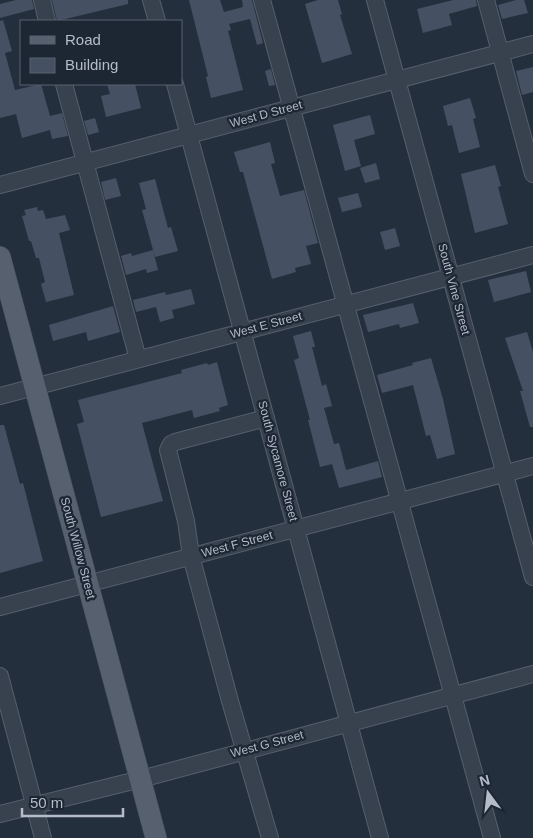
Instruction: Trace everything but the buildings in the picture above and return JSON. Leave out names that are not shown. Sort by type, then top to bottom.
[{"type":"main road","name":"South Willow Street","points":[[0,257],[156,838]]},
{"type":"street","points":[[42,0],[47,20]]},
{"type":"street","points":[[151,0],[157,20]]},
{"type":"street","points":[[262,0],[492,838]]},
{"type":"street","name":"South Vine Street","points":[[375,0],[533,577]]},
{"type":"street","points":[[486,0],[533,174]]},
{"type":"street","name":"West D Street","points":[[0,185],[533,44]]},
{"type":"street","points":[[64,85],[138,359]]},
{"type":"street","name":"South Sycamore Street","points":[[175,85],[380,838]]},
{"type":"street","name":"West E Street","points":[[0,396],[533,255]]},
{"type":"street","points":[[266,418],[175,442],[169,447],[168,453],[186,521],[191,556],[270,838]]},
{"type":"street","name":"West F Street","points":[[0,607],[533,466]]},
{"type":"street","name":"West G Street","points":[[0,814],[141,779],[533,674]]},
{"type":"street","points":[[0,676],[44,838]]}]
